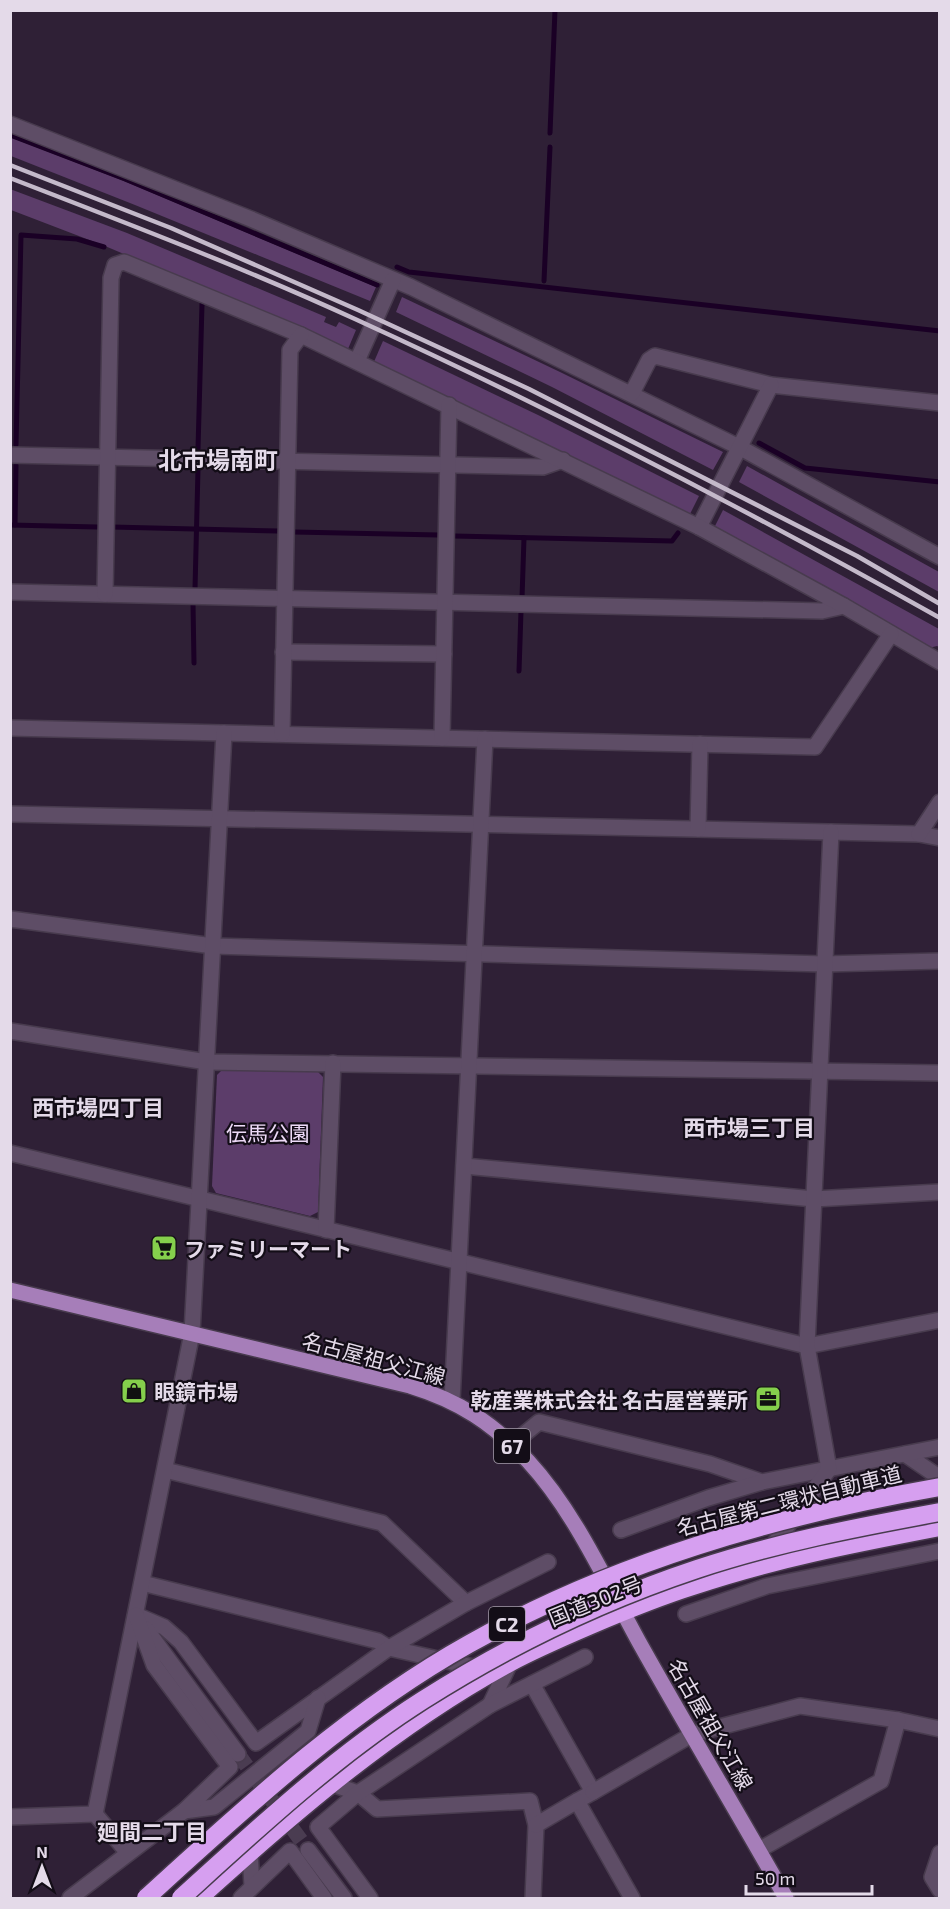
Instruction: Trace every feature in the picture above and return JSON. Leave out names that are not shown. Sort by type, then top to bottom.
[{"type":"highway","name":"名古屋第二環状自動車道","points":[[146,1899],[270,1786],[348,1725],[467,1645],[517,1619],[609,1576],[685,1549],[764,1525],[939,1487]]},
{"type":"highway","name":"名古屋第二環状自動車道","points":[[181,1899],[299,1792],[370,1738],[422,1701],[485,1662],[551,1628],[623,1596],[697,1569],[775,1547],[939,1512]]},
{"type":"highway","name":"国道302号","points":[[199,1899],[250,1852],[332,1785],[434,1709],[502,1667],[622,1612],[692,1586],[799,1557],[939,1527]]},
{"type":"main road","name":"名古屋祖父江線","points":[[10,1290],[411,1386],[452,1401],[496,1430],[528,1461],[586,1543],[622,1612],[786,1899]]},
{"type":"street","points":[[10,124],[251,219],[393,280],[632,393],[939,553]]},
{"type":"street","points":[[105,594],[111,278],[115,265],[124,262],[301,335],[699,526],[844,606],[939,662]]},
{"type":"street","points":[[357,361],[393,280]]},
{"type":"street","points":[[282,734],[290,350],[301,335]]},
{"type":"street","points":[[632,393],[649,360],[655,356],[771,385],[939,403]]},
{"type":"street","points":[[699,526],[771,385]]},
{"type":"street","points":[[442,738],[449,405]]},
{"type":"street","points":[[10,455],[543,467],[563,460]]},
{"type":"street","points":[[10,592],[822,611],[844,606]]},
{"type":"street","points":[[10,728],[815,747],[891,634]]},
{"type":"street","points":[[283,652],[444,654]]},
{"type":"street","points":[[95,1814],[192,1334],[224,733]]},
{"type":"street","points":[[452,1401],[485,739]]},
{"type":"street","points":[[698,829],[700,744]]},
{"type":"street","points":[[919,834],[939,802]]},
{"type":"street","points":[[10,814],[919,834],[939,838]]},
{"type":"street","points":[[758,1567],[829,1469],[807,1346],[831,832]]},
{"type":"street","points":[[10,919],[213,946],[824,964],[939,961]]},
{"type":"street","points":[[10,1031],[207,1062],[939,1072]]},
{"type":"street","points":[[326,1230],[333,1063]]},
{"type":"street","points":[[10,1153],[807,1346],[939,1320]]},
{"type":"street","points":[[464,1166],[814,1198],[939,1192]]},
{"type":"street","points":[[511,1445],[539,1422],[710,1464],[762,1482]]},
{"type":"street","points":[[621,1530],[708,1498],[762,1482],[939,1448]]},
{"type":"street","points":[[905,1454],[939,1478]]},
{"type":"street","points":[[165,1470],[382,1523],[466,1603]]},
{"type":"street","points":[[686,1614],[768,1586],[939,1551]]},
{"type":"street","points":[[799,1557],[826,1573]]},
{"type":"street","points":[[136,1615],[164,1627],[181,1642],[256,1743],[389,1648],[466,1603],[548,1562]]},
{"type":"street","points":[[142,1583],[378,1641],[389,1648],[502,1667],[490,1705]]},
{"type":"street","points":[[136,1615],[238,1754]]},
{"type":"street","points":[[70,1899],[184,1811],[230,1767],[154,1665],[136,1615]]},
{"type":"street","points":[[370,1899],[318,1827],[358,1793],[490,1705],[585,1657]]},
{"type":"street","points":[[532,1684],[593,1792]]},
{"type":"street","points":[[184,1811],[214,1807],[308,1731],[318,1698]]},
{"type":"street","points":[[536,1825],[693,1734],[800,1706],[898,1720],[939,1729]]},
{"type":"street","points":[[759,1850],[881,1781],[898,1720]]},
{"type":"street","points":[[332,1785],[358,1793],[377,1809],[530,1800],[536,1825],[533,1899]]},
{"type":"street","points":[[577,1801],[632,1899]]},
{"type":"street","points":[[10,1817],[95,1814]]},
{"type":"street","points":[[95,1814],[128,1852]]},
{"type":"street","points":[[308,1850],[344,1899]]},
{"type":"street","points":[[241,1899],[290,1851],[324,1899]]},
{"type":"street","points":[[250,1852],[252,1886]]},
{"type":"street","points":[[939,1853],[932,1877],[939,1890]]},
{"type":"green space","points":[[10,137],[124,181],[376,287],[370,301],[11,156]]},
{"type":"green space","points":[[10,189],[127,233],[326,317],[324,322],[336,327],[339,322],[356,330],[348,349],[105,246],[11,210]]},
{"type":"green space","points":[[402,297],[723,452],[713,470],[552,387],[396,312]]},
{"type":"green space","points":[[383,341],[538,415],[699,496],[690,514],[373,364]]},
{"type":"green space","points":[[747,466],[939,572],[939,592],[739,482]]},
{"type":"green space","points":[[723,510],[939,629],[939,647],[929,648],[714,528]]},
{"type":"green space","name":"伝馬公園","points":[[222,1070],[318,1072],[323,1077],[318,1212],[310,1216],[216,1193],[212,1186],[217,1075]]},
{"type":"waterway","points":[[550,133],[555,10]]},
{"type":"waterway","points":[[10,135],[125,179],[377,285]]},
{"type":"waterway","points":[[544,281],[550,147]]},
{"type":"waterway","points":[[16,445],[21,235],[77,239],[104,247]]},
{"type":"waterway","points":[[397,267],[409,272],[940,331]]},
{"type":"waterway","points":[[198,449],[202,304]]},
{"type":"waterway","points":[[759,443],[805,468],[940,482]]},
{"type":"waterway","points":[[15,525],[16,465]]},
{"type":"waterway","points":[[195,589],[198,469]]},
{"type":"waterway","points":[[10,525],[97,527]]},
{"type":"waterway","points":[[112,527],[278,531]]},
{"type":"waterway","points":[[294,532],[439,535]]},
{"type":"waterway","points":[[454,536],[672,541],[678,533]]},
{"type":"waterway","points":[[522,598],[524,538]]},
{"type":"waterway","points":[[193,604],[194,663]]},
{"type":"waterway","points":[[519,671],[521,611]]},
{"type":"tunnel","points":[[238,1754],[308,1850]]},
{"type":"railway","points":[[10,165],[171,228],[358,310],[529,389],[857,556],[940,604]]},
{"type":"railway","points":[[10,178],[270,281],[504,389],[796,539],[940,618]]},
{"type":"place","name":"ファミリーマート","points":[[164,1248]]},
{"type":"place","name":"眼鏡市場","points":[[134,1391]]},
{"type":"place","name":"乾産業株式会社 名古屋営業所","points":[[768,1399]]},
{"type":"district","name":"北市場南町","points":[[218,459]]},
{"type":"district","name":"西市場四丁目","points":[[98,1107]]},
{"type":"district","name":"西市場三丁目","points":[[749,1127]]},
{"type":"district","name":"廻間二丁目","points":[[152,1831]]}]
